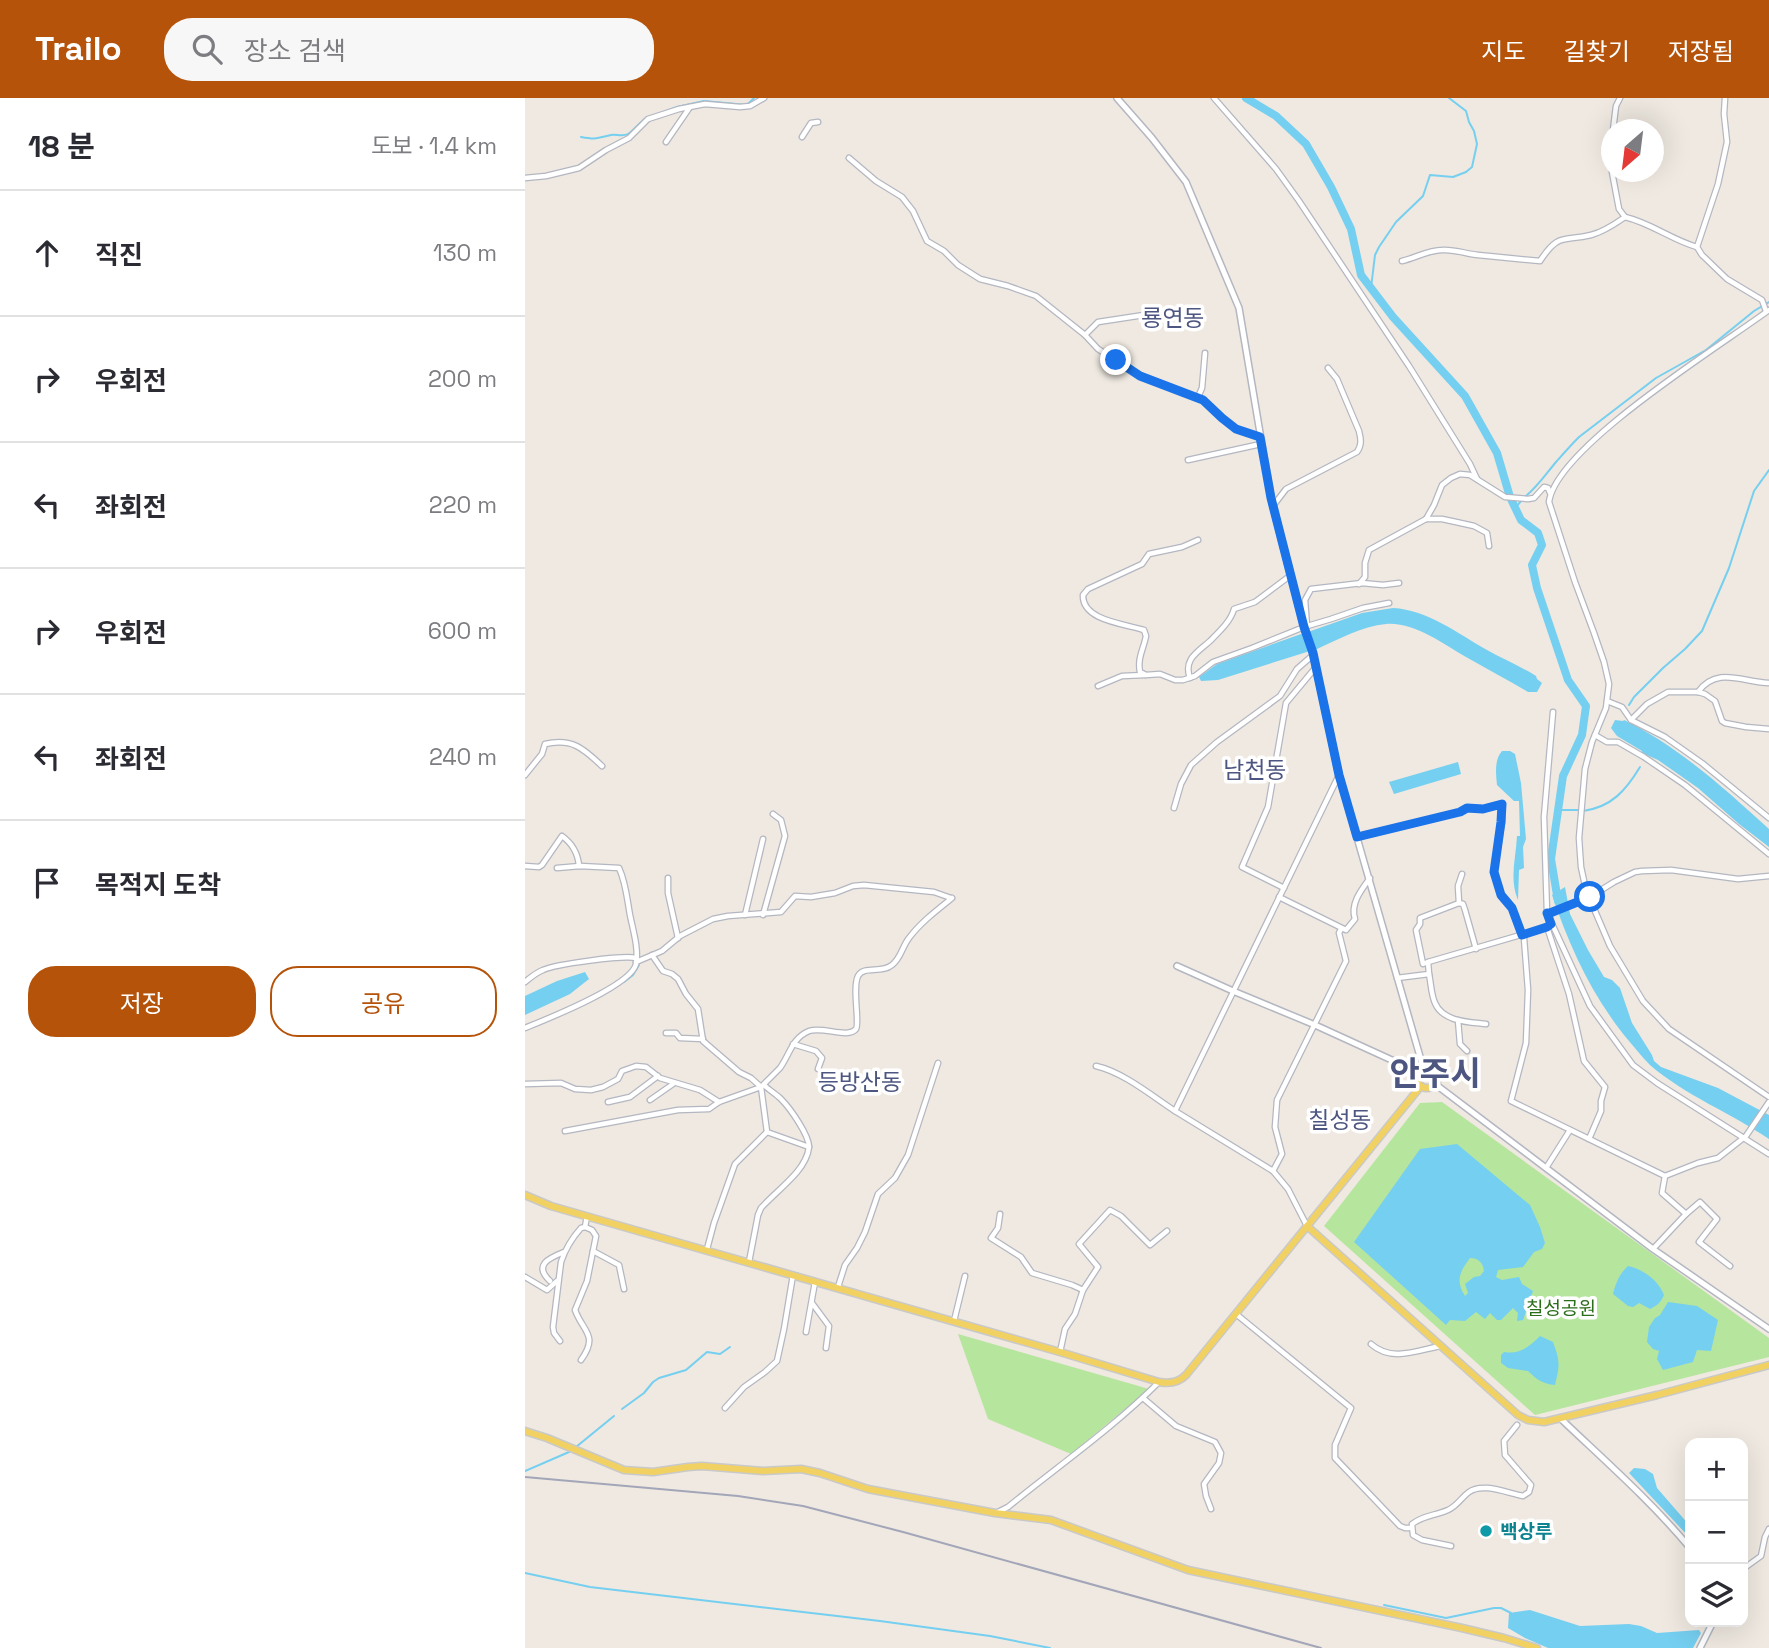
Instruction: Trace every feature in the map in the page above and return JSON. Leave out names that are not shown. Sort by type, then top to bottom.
[{"type":"main road","points":[[1117,98],[1186,182],[1239,308],[1273,506],[1313,654],[1339,775],[1418,1045],[1420,1070],[1417,1081],[1427,1088],[1435,1084],[1437,1077],[1430,1067],[1420,1070],[1177,966]]},
{"type":"main road","points":[[1435,1084],[1653,1249],[1769,1328]]},
{"type":"main road","points":[[525,1195],[551,1206],[1159,1382],[1172,1383],[1182,1380],[1421,1086]]},
{"type":"main road","points":[[1307,1226],[1523,1418],[1537,1423],[1769,1365]]},
{"type":"main road","points":[[1560,1418],[1643,1497],[1685,1543]]},
{"type":"main road","points":[[525,1431],[624,1470],[653,1472],[702,1466],[763,1471],[801,1469],[868,1489],[995,1513],[1051,1520],[1200,1574],[1462,1628],[1537,1648]]},
{"type":"main road","points":[[1700,1648],[1710,1627]]},
{"type":"street","points":[[525,178],[560,174],[579,168],[629,138],[648,119],[691,106],[750,106],[764,98]]},
{"type":"street","points":[[1214,98],[1276,169],[1319,230],[1415,376],[1477,479]]},
{"type":"street","points":[[1614,119],[1620,98]]},
{"type":"street","points":[[1697,247],[1718,184],[1727,142],[1725,98]]},
{"type":"street","points":[[666,142],[691,106]]},
{"type":"street","points":[[802,138],[811,123],[818,122]]},
{"type":"street","points":[[849,158],[902,197],[913,211],[927,242],[944,251],[952,260],[980,279],[1017,288],[1036,296],[1085,335],[1098,349],[1140,376],[1198,397],[1236,429],[1261,440]]},
{"type":"street","points":[[1550,493],[1561,475],[1592,440],[1675,376],[1768,311],[1762,300],[1727,279],[1697,247],[1625,217],[1619,209],[1614,182]]},
{"type":"street","points":[[1402,261],[1440,249],[1540,261],[1548,248],[1561,239],[1593,234],[1625,217]]},
{"type":"street","points":[[1085,335],[1098,321],[1157,313]]},
{"type":"street","points":[[1198,397],[1202,388],[1205,353]]},
{"type":"street","points":[[1273,506],[1286,489],[1360,448],[1361,439],[1355,421],[1337,379],[1328,368]]},
{"type":"street","points":[[1188,460],[1261,440]]},
{"type":"street","points":[[1357,837],[1467,808],[1483,809],[1502,804],[1494,872],[1501,895],[1512,908],[1522,935],[1528,990],[1526,1043],[1511,1101],[1665,1176],[1718,1158],[1745,1137],[1769,1100],[1669,1029],[1643,1002],[1610,946],[1588,898],[1583,878],[1580,838],[1585,769],[1607,701],[1609,684],[1604,662],[1550,508],[1548,488],[1544,487],[1534,498],[1505,497],[1465,474],[1445,482],[1426,519]]},
{"type":"street","points":[[1359,584],[1365,577],[1369,550],[1426,519],[1442,519],[1474,526],[1487,533],[1489,546]]},
{"type":"street","points":[[1146,675],[1140,672],[1139,667],[1146,636],[1144,631],[1101,618],[1085,607],[1083,595],[1088,589],[1142,564],[1149,554],[1182,547],[1198,540]]},
{"type":"street","points":[[1190,678],[1187,670],[1191,657],[1217,635],[1232,617],[1234,609],[1255,602],[1291,575]]},
{"type":"street","points":[[1305,627],[1305,600],[1311,589],[1399,583]]},
{"type":"street","points":[[1098,685],[1122,676],[1160,674],[1179,681],[1190,678],[1213,662],[1305,627],[1363,608],[1389,603]]},
{"type":"street","points":[[1174,808],[1181,784],[1191,765],[1217,742],[1280,696],[1297,669],[1313,654]]},
{"type":"street","points":[[1284,888],[1242,867],[1268,807],[1286,703],[1316,667]]},
{"type":"street","points":[[1698,692],[1709,681],[1724,676],[1769,683]]},
{"type":"street","points":[[1631,720],[1647,704],[1668,692],[1698,692],[1714,701],[1725,723],[1769,729]]},
{"type":"street","points":[[1280,696],[1286,703]]},
{"type":"street","points":[[1607,701],[1622,707],[1631,720],[1665,737],[1702,763],[1769,818]]},
{"type":"street","points":[[1553,712],[1544,817],[1549,926],[1569,994],[1584,1061],[1605,1087],[1601,1111],[1589,1139]]},
{"type":"street","points":[[1595,735],[1607,742],[1618,742],[1685,785],[1769,854]]},
{"type":"street","points":[[525,775],[542,754],[545,744],[561,740],[586,750],[602,766]]},
{"type":"street","points":[[1175,1111],[1339,775]]},
{"type":"street","points":[[763,915],[785,836],[781,820],[773,814]]},
{"type":"street","points":[[525,866],[542,866],[562,836],[576,852],[579,866]]},
{"type":"street","points":[[745,915],[763,839]]},
{"type":"street","points":[[525,1028],[614,986],[631,973],[636,960],[626,888],[619,868],[557,868]]},
{"type":"street","points":[[1549,913],[1588,898],[1635,872],[1671,870],[1738,879],[1769,876]]},
{"type":"street","points":[[1459,903],[1458,886],[1462,874]]},
{"type":"street","points":[[668,878],[668,893],[678,938]]},
{"type":"street","points":[[1279,897],[1346,930],[1355,919],[1352,911],[1359,893],[1370,878]]},
{"type":"street","points":[[525,982],[538,972],[554,967],[622,957],[636,960],[652,955],[713,919],[781,912],[795,896],[811,897],[835,893],[859,885],[934,892],[952,898],[916,930],[904,945],[898,960],[889,968],[867,970],[859,974],[855,1004],[858,1023],[854,1031],[843,1033],[823,1029],[801,1036],[793,1044],[782,1064],[762,1086],[719,1102],[709,1109],[678,1110],[565,1131]]},
{"type":"street","points":[[1459,903],[1420,918],[1416,930],[1423,964],[1549,926]]},
{"type":"street","points":[[1459,903],[1463,904],[1476,949]]},
{"type":"street","points":[[1549,926],[1590,1006],[1633,1065],[1769,1154]]},
{"type":"street","points":[[1273,1171],[1282,1154],[1275,1127],[1277,1100],[1346,961],[1339,933],[1341,929]]},
{"type":"street","points":[[652,955],[663,971],[677,979],[698,1009],[702,1039]]},
{"type":"street","points":[[1428,962],[1438,1008],[1447,1016],[1458,1020],[1486,1024]]},
{"type":"street","points":[[1397,978],[1429,974]]},
{"type":"street","points":[[1458,1020],[1460,1044],[1467,1051]]},
{"type":"street","points":[[666,1033],[676,1033],[680,1038],[702,1039],[739,1072],[780,1098],[808,1141],[807,1155],[797,1171],[761,1208],[749,1262]]},
{"type":"street","points":[[793,1044],[819,1053],[822,1058],[818,1069]]},
{"type":"street","points":[[838,1287],[845,1265],[865,1232],[878,1194],[895,1178],[908,1155],[938,1063]]},
{"type":"street","points":[[525,1084],[561,1083],[575,1089],[598,1089],[618,1079],[622,1071],[641,1066],[674,1083],[700,1090],[719,1102]]},
{"type":"street","points":[[1096,1066],[1114,1073],[1273,1171],[1288,1189],[1307,1226]]},
{"type":"street","points":[[608,1102],[630,1097],[658,1076]]},
{"type":"street","points":[[650,1100],[674,1083]]},
{"type":"street","points":[[762,1086],[767,1132]]},
{"type":"street","points":[[1546,1168],[1570,1130]]},
{"type":"street","points":[[767,1132],[809,1147]]},
{"type":"street","points":[[707,1250],[735,1164],[767,1132]]},
{"type":"street","points":[[1665,1176],[1662,1193],[1686,1214]]},
{"type":"street","points":[[1653,1249],[1700,1202],[1717,1219],[1699,1242],[1730,1266]]},
{"type":"street","points":[[1060,1352],[1065,1329],[1075,1314],[1083,1290],[1098,1267],[1079,1244],[1110,1210],[1121,1216],[1150,1245],[1167,1231]]},
{"type":"street","points":[[1000,1214],[997,1228],[991,1238],[1021,1257],[1032,1273],[1083,1290]]},
{"type":"street","points":[[585,1227],[587,1215]]},
{"type":"street","points":[[561,1341],[554,1333],[553,1327],[561,1262],[575,1235],[585,1227],[595,1234],[587,1281],[575,1310],[587,1331],[590,1343],[581,1360]]},
{"type":"street","points":[[550,1281],[541,1270],[542,1266],[565,1251]]},
{"type":"street","points":[[593,1251],[619,1265],[624,1289]]},
{"type":"street","points":[[725,1408],[744,1387],[776,1361],[793,1274]]},
{"type":"street","points":[[954,1321],[965,1276]]},
{"type":"street","points":[[525,1277],[547,1290],[558,1280]]},
{"type":"street","points":[[806,1332],[815,1281]]},
{"type":"street","points":[[811,1303],[829,1326],[826,1348]]},
{"type":"street","points":[[1235,1314],[1351,1408],[1335,1445],[1335,1458],[1399,1526],[1411,1528]]},
{"type":"street","points":[[1371,1344],[1377,1350],[1388,1354],[1404,1354],[1440,1346]]},
{"type":"street","points":[[995,1513],[1008,1507],[1143,1398],[1159,1382]]},
{"type":"street","points":[[1143,1398],[1176,1426],[1215,1443],[1221,1453],[1219,1463],[1204,1484],[1211,1508]]},
{"type":"street","points":[[1451,1546],[1422,1540],[1413,1535],[1412,1524],[1421,1518],[1440,1514],[1454,1507],[1473,1489],[1487,1488],[1523,1496],[1529,1492],[1531,1485],[1505,1455],[1504,1441],[1517,1424]]},
{"type":"street","points":[[1748,1565],[1761,1556],[1769,1529]]},
{"type":"green space","name":"칠성공원","points":[[1442,1102],[1769,1338],[1769,1357],[1535,1415],[1324,1226],[1420,1103]]},
{"type":"green space","points":[[958,1334],[1149,1389],[1071,1454],[988,1419]]},
{"type":"water","points":[[1393,608],[1418,613],[1442,623],[1530,672],[1542,683],[1537,692],[1528,692],[1428,635],[1397,624],[1368,628],[1315,650],[1308,632],[1362,613]]},
{"type":"water","points":[[1304,633],[1310,651],[1218,680],[1201,681],[1199,677],[1217,664]]},
{"type":"water","points":[[1615,720],[1624,720],[1663,742],[1718,784],[1769,829],[1769,847],[1698,788],[1617,736],[1611,728]]},
{"type":"water","points":[[1502,751],[1515,754],[1521,783],[1526,839],[1523,847],[1524,868],[1519,870],[1518,900],[1513,876],[1517,836],[1520,836],[1519,801],[1514,801],[1497,785],[1497,763]]},
{"type":"water","points":[[1458,762],[1461,774],[1394,794],[1389,782]]},
{"type":"water","points":[[1565,887],[1570,914],[1588,950],[1604,977],[1620,988],[1632,1023],[1654,1061],[1661,1067],[1718,1088],[1769,1115],[1769,1139],[1664,1076],[1650,1065],[1616,1025],[1584,972],[1552,895]]},
{"type":"water","points":[[585,972],[589,979],[570,994],[525,1015],[525,996]]},
{"type":"water","points":[[1457,1144],[1530,1205],[1545,1243],[1523,1267],[1498,1270],[1496,1277],[1502,1280],[1519,1277],[1522,1284],[1533,1291],[1523,1320],[1517,1321],[1518,1313],[1513,1308],[1501,1320],[1497,1320],[1490,1313],[1485,1319],[1476,1312],[1465,1321],[1450,1320],[1446,1325],[1354,1242],[1420,1149]],"holes":[[[1470,1258],[1478,1260],[1484,1271],[1465,1284],[1468,1293],[1465,1296],[1460,1286],[1460,1276]]]},
{"type":"water","points":[[1628,1266],[1654,1280],[1664,1295],[1650,1309],[1639,1303],[1633,1307],[1628,1306],[1613,1294],[1618,1279]]},
{"type":"water","points":[[1668,1302],[1697,1306],[1718,1320],[1711,1351],[1697,1350],[1693,1362],[1663,1370],[1657,1359],[1659,1351],[1647,1342],[1649,1327]]},
{"type":"water","points":[[1540,1336],[1553,1342],[1557,1354],[1559,1363],[1555,1385],[1540,1381],[1528,1371],[1508,1368],[1501,1363],[1501,1355],[1504,1352],[1520,1351]]},
{"type":"water","points":[[1634,1468],[1645,1469],[1653,1474],[1657,1488],[1685,1520],[1685,1533],[1629,1473]]},
{"type":"water","points":[[1530,1610],[1580,1626],[1629,1624],[1657,1633],[1699,1630],[1701,1633],[1693,1648],[1548,1648],[1508,1628],[1509,1613]]},
{"type":"waterway","points":[[658,114],[704,101],[747,105],[754,98]]},
{"type":"waterway","points":[[1246,98],[1276,116],[1306,144],[1351,229],[1361,275],[1393,317],[1465,396],[1497,453],[1510,497],[1521,520],[1538,533],[1542,545],[1532,565],[1537,588],[1568,680],[1586,706],[1582,735],[1563,776],[1551,859],[1558,901]]},
{"type":"waterway","points":[[1371,288],[1375,255],[1379,247],[1396,222],[1423,196],[1430,175],[1453,177],[1472,167],[1477,144],[1474,131],[1466,111],[1449,98]]},
{"type":"waterway","points":[[581,137],[626,135],[646,118]]},
{"type":"waterway","points":[[1526,496],[1579,437],[1656,378],[1706,350],[1769,302]]},
{"type":"waterway","points":[[1629,705],[1702,631],[1729,568],[1754,491],[1769,470]]},
{"type":"waterway","points":[[1515,508],[1522,500]]},
{"type":"waterway","points":[[1583,811],[1602,806],[1617,796],[1640,767]]},
{"type":"waterway","points":[[1558,810],[1578,810]]},
{"type":"waterway","points":[[624,982],[633,975],[639,965]]},
{"type":"waterway","points":[[525,1030],[547,1021]]},
{"type":"waterway","points":[[622,1409],[659,1378],[686,1370],[707,1352],[720,1354],[730,1347]]},
{"type":"waterway","points":[[576,1447],[614,1416]]},
{"type":"waterway","points":[[525,1471],[569,1452]]},
{"type":"waterway","points":[[525,1573],[590,1587],[880,1621],[990,1636],[1050,1648]]},
{"type":"waterway","points":[[1384,1605],[1446,1618],[1494,1608],[1511,1613]]},
{"type":"railway","points":[[525,1477],[738,1496],[803,1506],[1321,1648]]},
{"type":"place","name":"백상루","points":[[1486,1531]]},
{"type":"district","name":"룡연동","points":[[1173,318]]},
{"type":"district","name":"남천동","points":[[1255,770]]},
{"type":"district","name":"안주시","points":[[1435,1073]]},
{"type":"district","name":"등방산동","points":[[860,1082]]},
{"type":"district","name":"칠성동","points":[[1340,1120]]},
{"type":"route","points":[[1116,360],[1140,376],[1203,400],[1236,429],[1260,437],[1271,498],[1313,653],[1339,775],[1357,837],[1467,808],[1483,809],[1502,804],[1494,872],[1501,895],[1512,908],[1522,935],[1551,924],[1547,913],[1590,897]]}]
